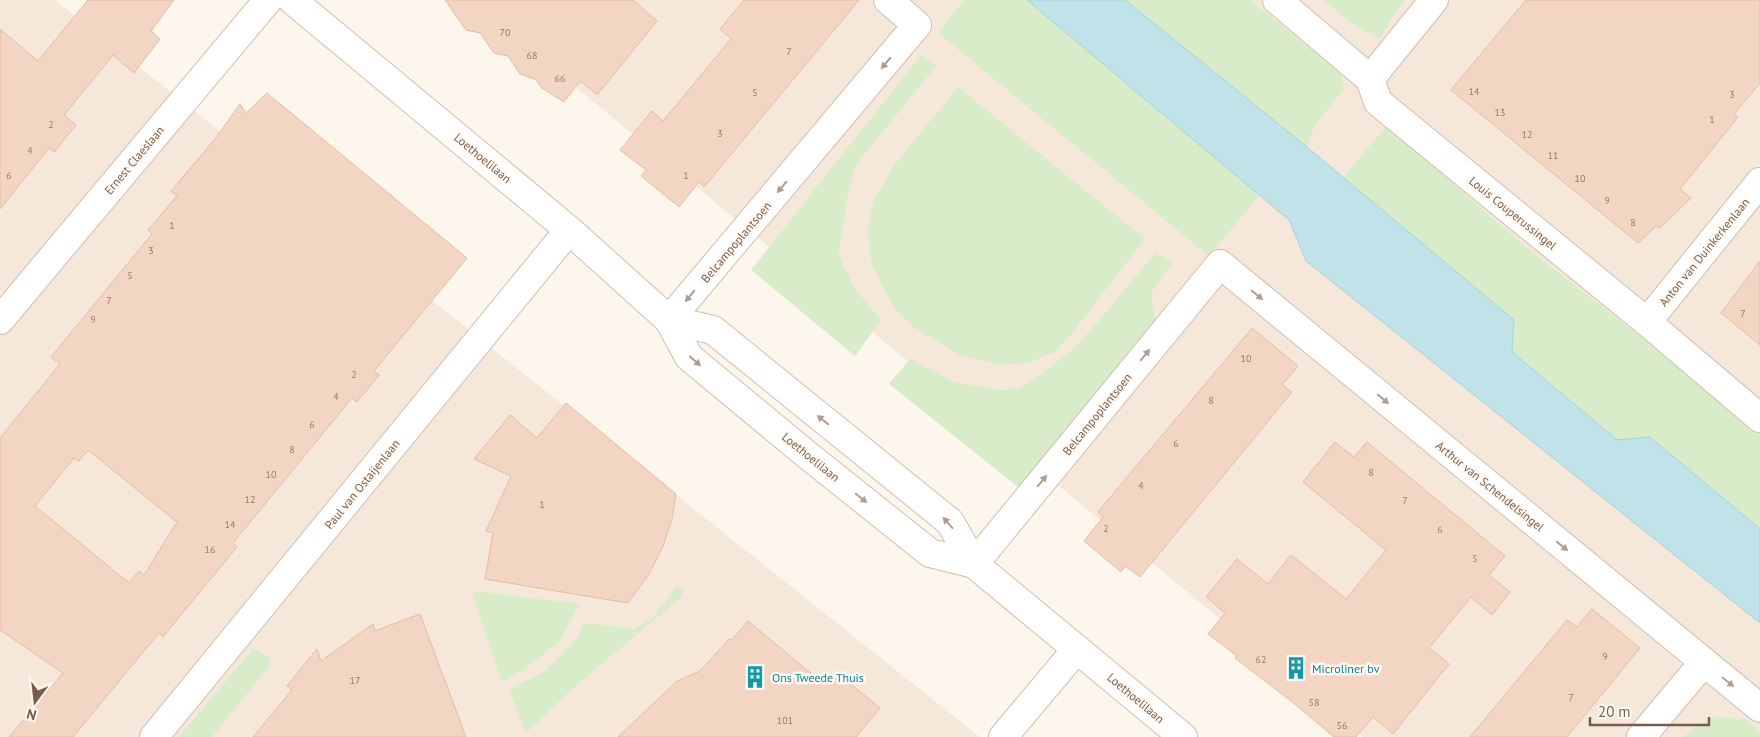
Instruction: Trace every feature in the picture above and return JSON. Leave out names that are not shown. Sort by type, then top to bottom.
[{"type":"street","name":"Ernest Claeslaan","points":[[0,320],[268,0]]},
{"type":"street","name":"Loethoelilaan","points":[[292,0],[569,230],[670,320],[689,357],[806,454],[930,553],[974,564]]},
{"type":"street","name":"Belcampoplantsoen","points":[[670,320],[917,25],[888,0]]},
{"type":"street","name":"Louis Couperussingel","points":[[1277,0],[1370,79],[1378,102],[1647,322],[1760,418]]},
{"type":"street","points":[[1370,79],[1434,0]]},
{"type":"street","name":"Anton van Duinkerkenlaan","points":[[1647,322],[1760,182]]},
{"type":"street","name":"Paul van Ostaijenlaan","points":[[154,737],[569,230]]},
{"type":"street","name":"Belcampoplantsoen","points":[[974,564],[1220,264]]},
{"type":"street","name":"Arthur van Schendelsingel","points":[[1220,264],[1760,708]]},
{"type":"street","name":"Loethoelilaan","points":[[670,320],[713,330],[950,522],[974,564],[1183,737]]},
{"type":"street","points":[[1003,737],[1077,649]]},
{"type":"street","points":[[1641,737],[1704,662]]},
{"type":"shaded area","points":[[0,0],[55,0],[980,737],[0,737]]},
{"type":"shaded area","points":[[470,0],[1760,0],[1760,737],[1363,737]]},
{"type":"green space","points":[[964,0],[1027,0],[1260,195],[1209,256],[938,33]]},
{"type":"green space","points":[[1125,0],[1250,0],[1340,72],[1344,89],[1315,125],[1307,147]]},
{"type":"green space","points":[[1324,0],[1406,0],[1393,16],[1380,39],[1354,25]]},
{"type":"green space","points":[[921,55],[937,65],[855,166],[847,198],[838,255],[855,289],[881,320],[855,356],[751,270]]},
{"type":"green space","points":[[958,87],[1145,239],[1069,337],[1055,352],[1028,363],[998,365],[957,354],[912,326],[894,308],[872,265],[867,229],[874,199],[896,163]]},
{"type":"green space","points":[[1387,125],[1522,244],[1760,430],[1760,529],[1650,437],[1617,440],[1512,352],[1514,320],[1343,178]]},
{"type":"green space","points":[[1156,252],[1172,263],[1151,293],[1155,320],[1018,487],[889,384],[910,359],[956,383],[1001,390],[1019,388],[1042,374],[1072,350]]},
{"type":"green space","points":[[676,587],[683,590],[680,598],[572,689],[526,733],[509,689],[544,672],[578,637],[584,623],[635,629],[652,618]]},
{"type":"green space","points":[[472,591],[580,604],[559,642],[525,669],[502,681]]},
{"type":"green space","points":[[253,649],[263,653],[271,660],[269,666],[212,737],[179,737]]},
{"type":"green space","points":[[1717,716],[1746,720],[1760,733],[1760,737],[1684,737],[1692,728]]},
{"type":"water","points":[[1027,0],[1125,0],[1307,147],[1514,320],[1512,352],[1617,440],[1650,437],[1760,529],[1760,623],[1306,261],[1289,220]]},
{"type":"building","points":[[88,0],[174,0],[151,31],[160,39],[134,73],[113,55],[64,115],[76,125],[54,152],[49,148],[0,209],[0,29],[38,61]]},
{"type":"building","points":[[445,0],[633,0],[657,21],[597,95],[580,81],[564,102],[542,88],[535,79],[520,74],[508,56],[494,53],[480,33],[466,30]]},
{"type":"building","points":[[744,0],[859,0],[704,187],[699,182],[679,207],[641,176],[646,170],[620,150],[652,111],[663,121],[731,39],[720,29]]},
{"type":"building","points":[[1526,0],[1760,0],[1760,83],[1734,114],[1738,117],[1680,189],[1691,198],[1660,228],[1656,226],[1638,243],[1451,90]]},
{"type":"building","points":[[267,93],[467,258],[374,371],[379,375],[357,402],[352,398],[233,543],[237,547],[163,637],[159,633],[73,737],[9,737],[63,673],[0,630],[0,438],[60,364],[51,357],[152,234],[148,230],[177,196],[171,191],[215,139],[240,104],[246,113]],"holes":[[[88,450],[177,522],[144,575],[139,571],[129,583],[35,506],[74,458],[79,461]]]},
{"type":"building","points":[[1760,261],[1760,345],[1721,313]]},
{"type":"building","points":[[1252,328],[1298,366],[1282,385],[1292,392],[1140,577],[1125,566],[1121,572],[1084,541],[1103,517],[1098,512]]},
{"type":"building","points":[[566,403],[676,494],[672,519],[663,546],[649,574],[628,603],[485,579],[493,533],[486,531],[511,476],[474,459],[510,415],[537,438]]},
{"type":"building","points":[[1335,442],[1354,457],[1367,442],[1505,556],[1489,575],[1510,592],[1492,615],[1471,597],[1429,648],[1449,664],[1393,734],[1373,717],[1356,737],[1334,737],[1208,634],[1225,613],[1206,597],[1237,559],[1268,584],[1291,555],[1346,599],[1386,550],[1303,482]]},
{"type":"building","points":[[1592,609],[1640,648],[1567,737],[1470,737],[1567,620],[1577,627]]},
{"type":"building","points":[[420,614],[466,737],[253,737],[292,690],[287,686],[317,649],[321,661],[373,624],[375,631]]},
{"type":"building","name":"Ons Tweede Thuis","points":[[748,621],[825,685],[836,672],[880,708],[856,737],[618,737],[677,681],[700,671],[729,639],[732,640]]},
{"type":"place","name":"Microliner bv","points":[[1296,668]]},
{"type":"place","name":"Ons Tweede Thuis","points":[[755,677]]}]
